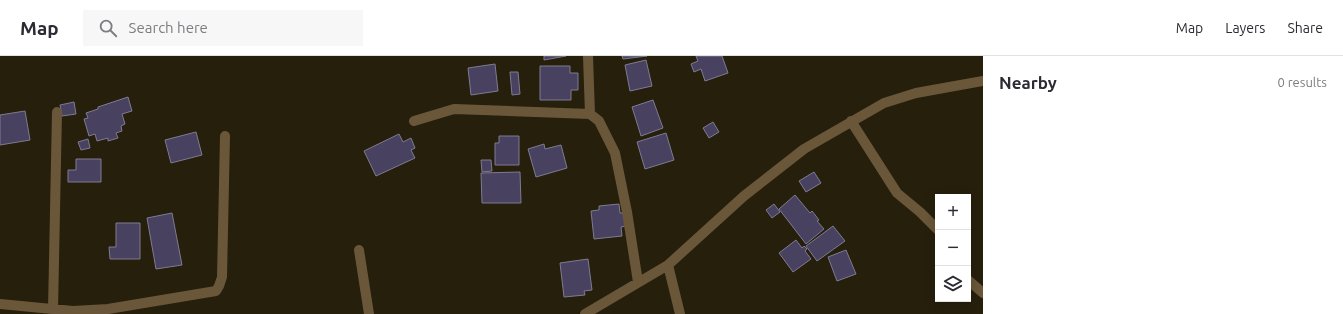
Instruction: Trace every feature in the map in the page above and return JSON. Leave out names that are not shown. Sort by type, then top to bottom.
[{"type":"street","points":[[588,56],[590,114]]},
{"type":"street","points":[[585,314],[668,265],[744,196],[804,149],[884,103],[916,93],[983,81]]},
{"type":"street","points":[[414,120],[454,109],[590,114],[599,121],[615,153],[638,282]]},
{"type":"street","points":[[53,310],[57,112]]},
{"type":"street","points":[[851,122],[897,194],[920,212],[935,227]]},
{"type":"street","points":[[0,304],[73,311],[108,309],[216,291],[222,277],[225,136]]},
{"type":"street","points":[[359,250],[369,314]]},
{"type":"street","points":[[668,265],[680,314]]},
{"type":"street","points":[[971,283],[983,293]]},
{"type":"building","points":[[544,56],[566,56],[544,60]]},
{"type":"building","points":[[622,56],[647,56],[623,59]]},
{"type":"building","points":[[696,56],[722,56],[728,73],[705,81],[701,69],[694,72],[691,64],[698,61]]},
{"type":"building","points":[[646,60],[652,86],[630,91],[625,65]]},
{"type":"building","points":[[495,64],[498,91],[471,95],[468,68]]},
{"type":"building","points":[[540,66],[570,66],[570,73],[578,73],[578,90],[571,90],[571,100],[540,100]]},
{"type":"building","points":[[510,72],[518,72],[520,94],[512,95]]},
{"type":"building","points":[[128,97],[132,111],[122,114],[125,124],[121,126],[122,131],[116,133],[118,138],[108,141],[108,138],[97,141],[95,134],[89,136],[84,119],[88,118],[86,113],[98,109],[98,107]]},
{"type":"building","points":[[653,100],[663,128],[641,136],[632,107]]},
{"type":"building","points":[[74,102],[76,114],[62,116],[60,105]]},
{"type":"building","points":[[25,111],[30,140],[0,145],[0,115]]},
{"type":"building","points":[[713,122],[719,132],[709,138],[703,128]]},
{"type":"building","points":[[196,132],[202,155],[171,163],[165,140]]},
{"type":"building","points":[[666,133],[674,160],[645,169],[637,142]]},
{"type":"building","points":[[399,134],[403,142],[411,138],[415,148],[411,150],[415,158],[376,176],[364,151]]},
{"type":"building","points":[[499,136],[519,136],[519,165],[495,165],[495,143],[499,143]]},
{"type":"building","points":[[88,139],[90,148],[81,150],[78,142]]},
{"type":"building","points":[[544,144],[545,149],[561,145],[567,168],[536,177],[528,149]]},
{"type":"building","points":[[76,159],[101,159],[101,182],[68,182],[68,170],[76,170]]},
{"type":"building","points":[[481,160],[491,160],[492,171],[482,172]]},
{"type":"building","points":[[520,172],[521,203],[482,203],[481,173]]},
{"type":"building","points":[[814,172],[821,183],[806,192],[799,181]]},
{"type":"building","points":[[795,195],[810,213],[812,211],[819,220],[817,221],[824,229],[806,244],[779,209]]},
{"type":"building","points":[[619,204],[620,213],[625,213],[626,226],[621,227],[622,236],[594,239],[591,211],[599,210],[599,206]]},
{"type":"building","points":[[774,204],[780,212],[772,218],[766,210]]},
{"type":"building","points":[[172,213],[182,265],[156,269],[147,218]]},
{"type":"building","points":[[116,223],[140,223],[140,259],[110,259],[109,247],[116,247]]},
{"type":"building","points":[[833,226],[845,241],[817,261],[806,246]]},
{"type":"building","points":[[796,240],[802,248],[804,246],[807,249],[805,251],[811,259],[793,272],[779,253]]},
{"type":"building","points":[[846,250],[856,274],[837,281],[828,257]]},
{"type":"building","points":[[588,259],[592,290],[584,291],[585,295],[564,297],[560,263]]}]
